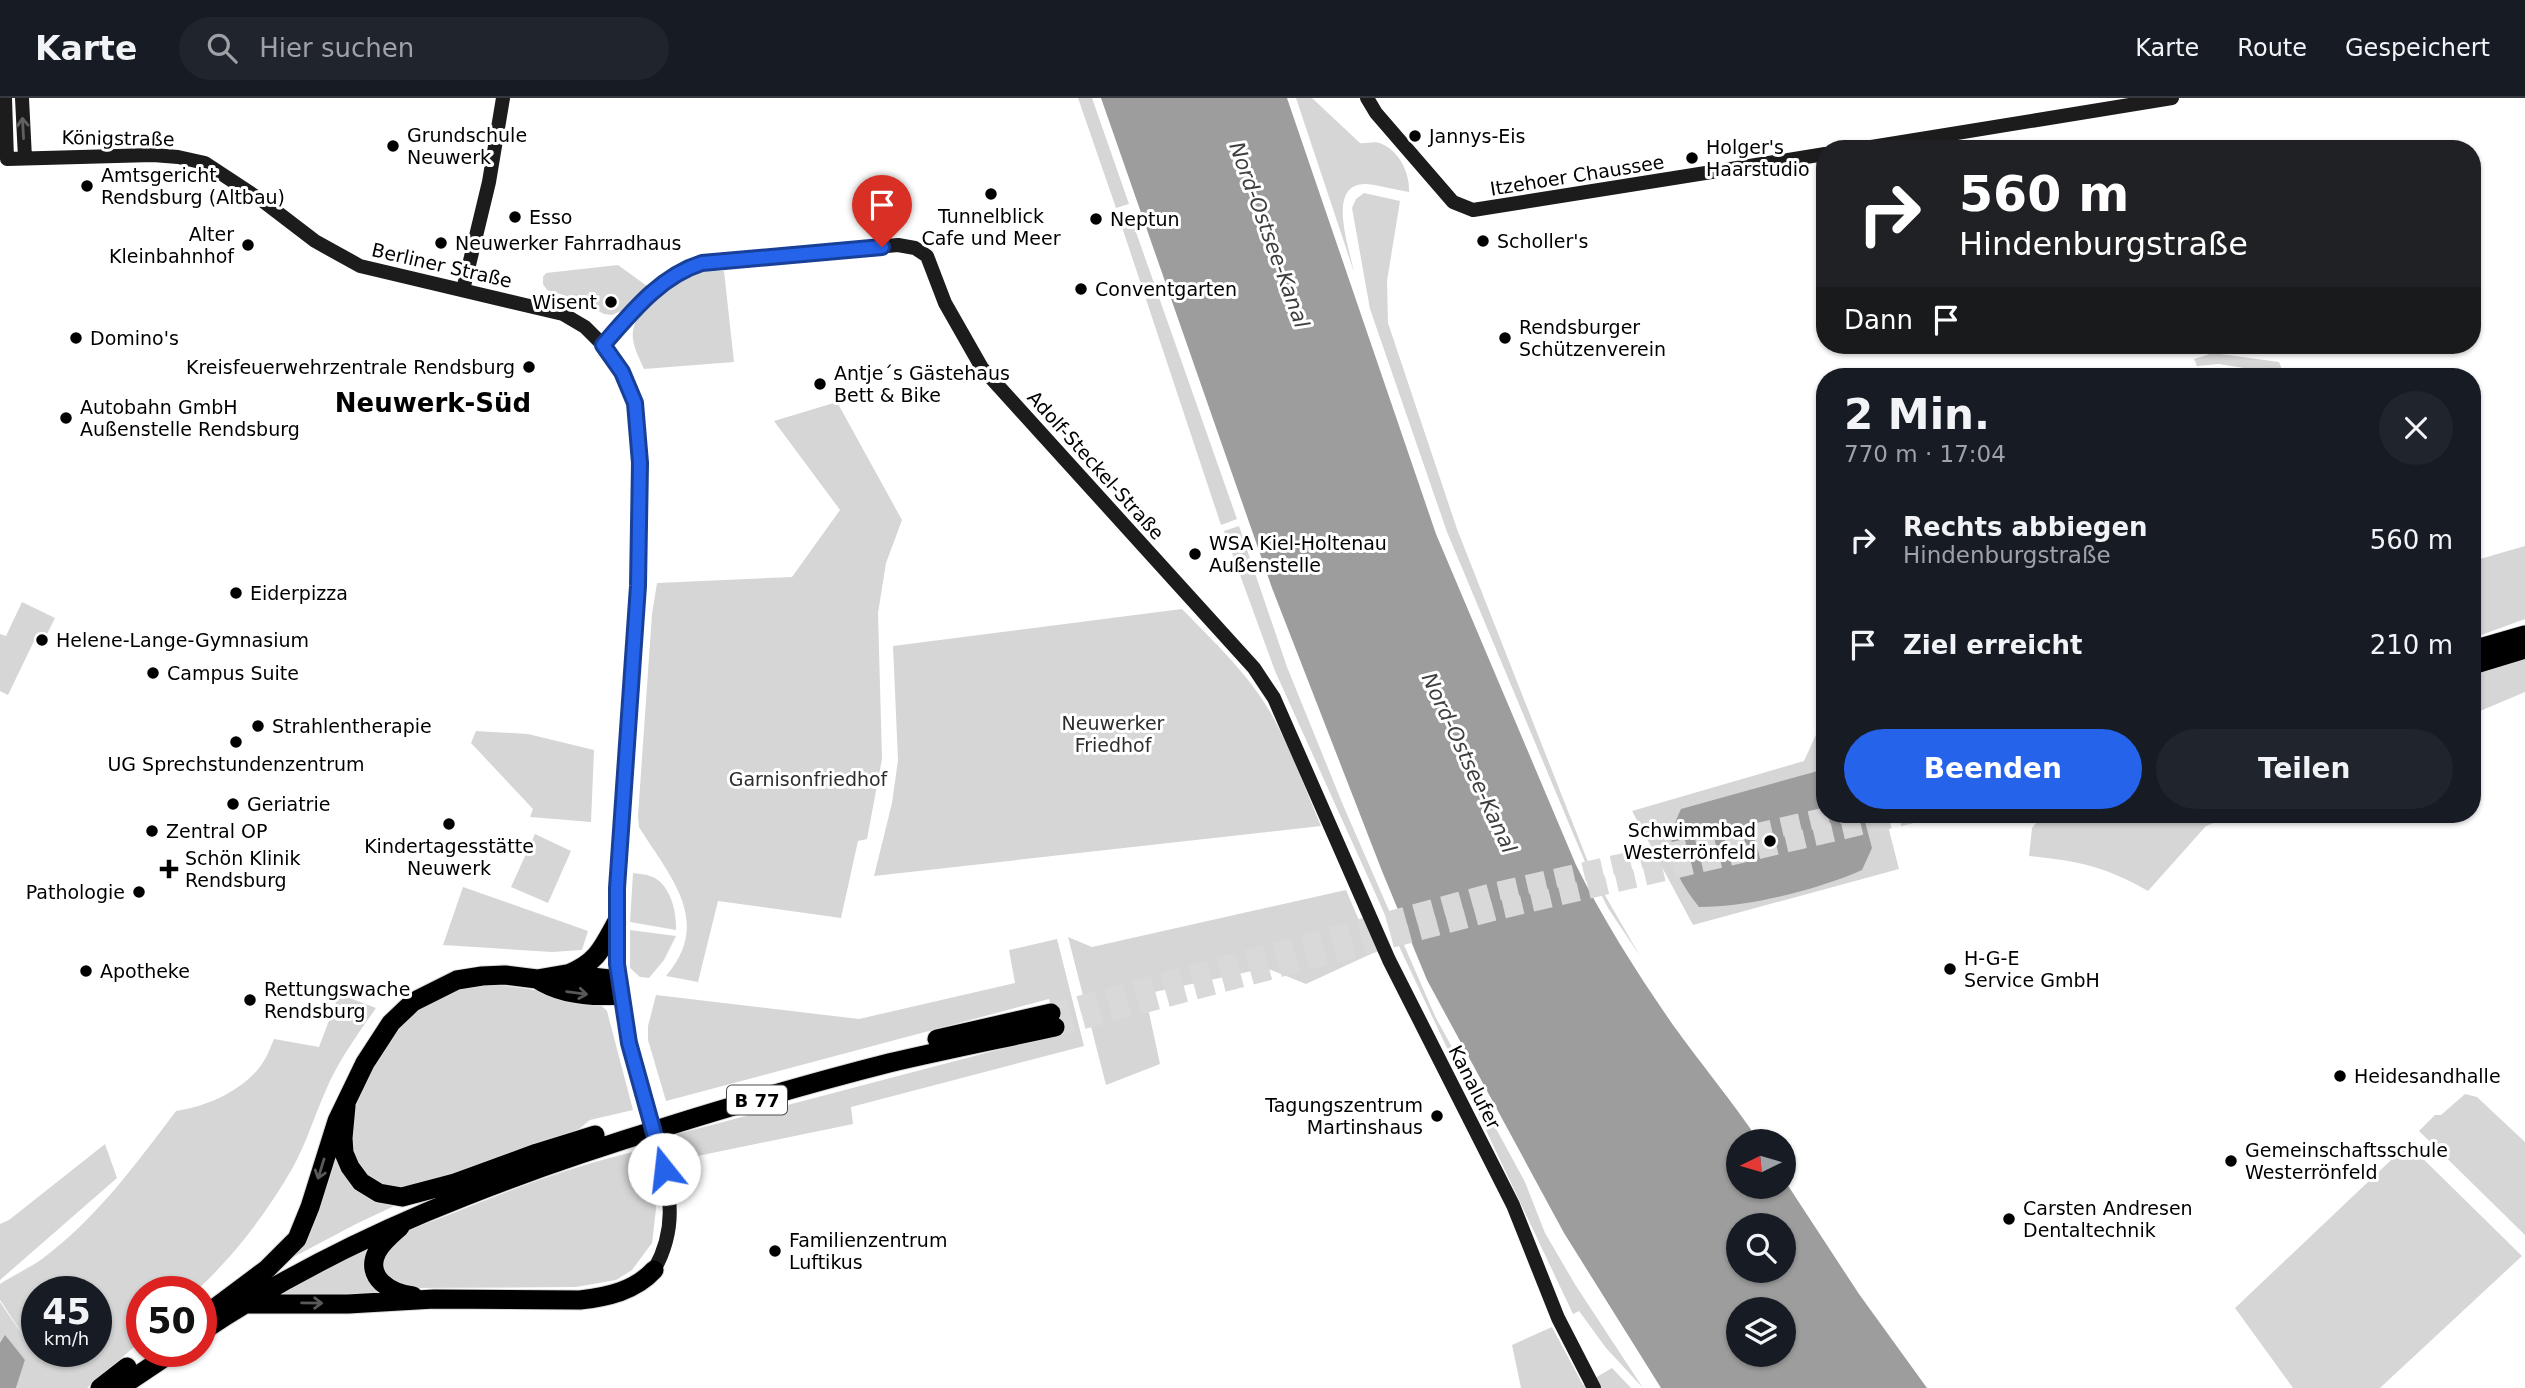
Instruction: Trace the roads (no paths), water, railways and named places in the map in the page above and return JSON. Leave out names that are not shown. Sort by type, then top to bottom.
[{"type":"highway","points":[[2481,648],[2525,635]]},
{"type":"highway","points":[[2481,663],[2525,649]]},
{"type":"highway","points":[[234,1303],[297,1239],[310,1207],[334,1128],[377,1042],[398,1015],[413,1002],[445,985],[464,979],[505,975],[537,979],[566,974],[592,961],[616,923]]},
{"type":"highway","points":[[566,974],[619,987]]},
{"type":"highway","points":[[537,979],[551,988],[593,995],[619,987]]},
{"type":"highway","name":"B 77","points":[[217,1310],[234,1303],[411,1217],[580,1154],[713,1112],[1053,1020],[887,1051],[537,1153],[455,1183],[323,1246],[234,1303],[217,1318]]},
{"type":"highway","points":[[346,1106],[344,1153],[361,1182],[379,1193],[402,1197],[455,1183]]},
{"type":"highway","points":[[411,1217],[376,1254],[376,1276],[380,1283],[403,1295],[435,1299]]},
{"type":"highway","points":[[234,1303],[348,1304],[435,1299],[580,1300],[603,1297],[628,1289],[648,1277],[654,1270]]},
{"type":"highway","points":[[100,1388],[129,1367]]},
{"type":"highway","points":[[119,1388],[150,1367]]},
{"type":"street","name":"Königstraße","points":[[5,98],[7,159],[165,156],[205,163],[225,176]]},
{"type":"street","points":[[22,98],[25,158]]},
{"type":"street","points":[[463,290],[491,173],[503,98]]},
{"type":"street","name":"Itzehoer Chaussee","points":[[1367,98],[1376,113],[1453,202],[1473,210],[1816,155]]},
{"type":"street","points":[[1914,140],[2172,98]]},
{"type":"street","name":"Berliner Straße","points":[[225,176],[315,241],[360,266],[563,314],[585,327],[603,345],[622,372],[635,403],[640,463],[634,665],[616,923],[619,987],[641,1091],[660,1152],[669,1198],[668,1242],[654,1270]]},
{"type":"street","name":"Adolf-Steckel-Straße","points":[[603,345],[631,312],[660,285],[687,268],[702,263],[898,245],[921,251],[931,262],[949,312],[982,368],[1254,668],[1282,712],[1320,803]]},
{"type":"street","name":"Kanalufer","points":[[1320,803],[1389,960],[1513,1205],[1558,1318],[1594,1388]]},
{"type":"water","name":"Nord-Ostsee-Kanal","points":[[1101,98],[1287,98],[1436,534],[1576,865],[1647,986],[1751,1129],[1726,1129],[1726,1199],[1796,1198],[1859,1294],[1927,1388],[1661,1388],[1564,1233],[1427,980],[1272,588]]},
{"type":"water","name":"Schwimmbad Westerrönfeld","points":[[1816,772],[1816,823],[1865,823],[1872,848],[1862,870],[1824,884],[1739,904],[1699,907],[1683,883],[1673,860],[1672,836],[1681,809]]},
{"type":"water","points":[[5,1335],[21,1355],[23,1367],[16,1388],[0,1388],[0,1343]]},
{"type":"tunnel","points":[[1051,1013],[1494,892],[1816,819]]},
{"type":"tunnel","points":[[1055,1027],[1499,910],[1872,823]]},
{"type":"place","name":"Jannys-Eis","points":[[1415,136]]},
{"type":"place","name":"Grundschule Neuwerk","points":[[393,146]]},
{"type":"place","name":"Holger's Haarstudio","points":[[1692,158]]},
{"type":"place","name":"Amtsgericht Rendsburg (Altbau)","points":[[87,186]]},
{"type":"place","name":"Tunnelblick Cafe und Meer","points":[[991,194]]},
{"type":"place","name":"Esso","points":[[515,217]]},
{"type":"place","name":"Neptun","points":[[1096,219]]},
{"type":"place","name":"Scholler's","points":[[1483,241]]},
{"type":"place","name":"Neuwerker Fahrradhaus","points":[[441,243]]},
{"type":"place","name":"Alter Kleinbahnhof","points":[[248,245]]},
{"type":"place","name":"Conventgarten","points":[[1081,289]]},
{"type":"place","name":"Wisent","points":[[611,302]]},
{"type":"place","name":"Domino's","points":[[76,338]]},
{"type":"place","name":"Rendsburger Schützenverein","points":[[1505,338]]},
{"type":"place","name":"Kreisfeuerwehrzentrale Rendsburg","points":[[529,367]]},
{"type":"place","name":"Antje´s Gästehaus Bett & Bike","points":[[820,384]]},
{"type":"place","name":"Autobahn GmbH Außenstelle Rendsburg","points":[[66,418]]},
{"type":"place","name":"WSA Kiel-Holtenau Außenstelle","points":[[1195,554]]},
{"type":"place","name":"Eiderpizza","points":[[236,593]]},
{"type":"place","name":"Helene-Lange-Gymnasium","points":[[42,640]]},
{"type":"place","name":"Campus Suite","points":[[153,673]]},
{"type":"place","name":"Strahlentherapie","points":[[258,726]]},
{"type":"place","name":"UG Sprechstundenzentrum","points":[[236,742]]},
{"type":"place","name":"Geriatrie","points":[[233,804]]},
{"type":"place","name":"Kindertagesstätte Neuwerk","points":[[449,824]]},
{"type":"place","name":"Zentral OP","points":[[152,831]]},
{"type":"place","name":"Schwimmbad Westerrönfeld","points":[[1770,841]]},
{"type":"place","name":"Schön Klinik Rendsburg","points":[[169,869]]},
{"type":"place","name":"Pathologie","points":[[139,892]]},
{"type":"place","name":"H-G-E Service GmbH","points":[[1950,969]]},
{"type":"place","name":"Apotheke","points":[[86,971]]},
{"type":"place","name":"Rettungswache Rendsburg","points":[[250,1000]]},
{"type":"place","name":"Heidesandhalle","points":[[2340,1076]]},
{"type":"place","name":"Tagungszentrum Martinshaus","points":[[1437,1116]]},
{"type":"place","name":"Gemeinschaftsschule Westerrönfeld","points":[[2231,1161]]},
{"type":"place","name":"Carsten Andresen Dentaltechnik","points":[[2009,1219]]},
{"type":"place","name":"Familienzentrum Luftikus","points":[[775,1251]]},
{"type":"district","name":"Neuwerk-Süd","points":[[433,403]]},
{"type":"park label","name":"Neuwerker Friedhof","points":[[1113,734]]},
{"type":"park label","name":"Garnisonfriedhof","points":[[808,779]]}]
